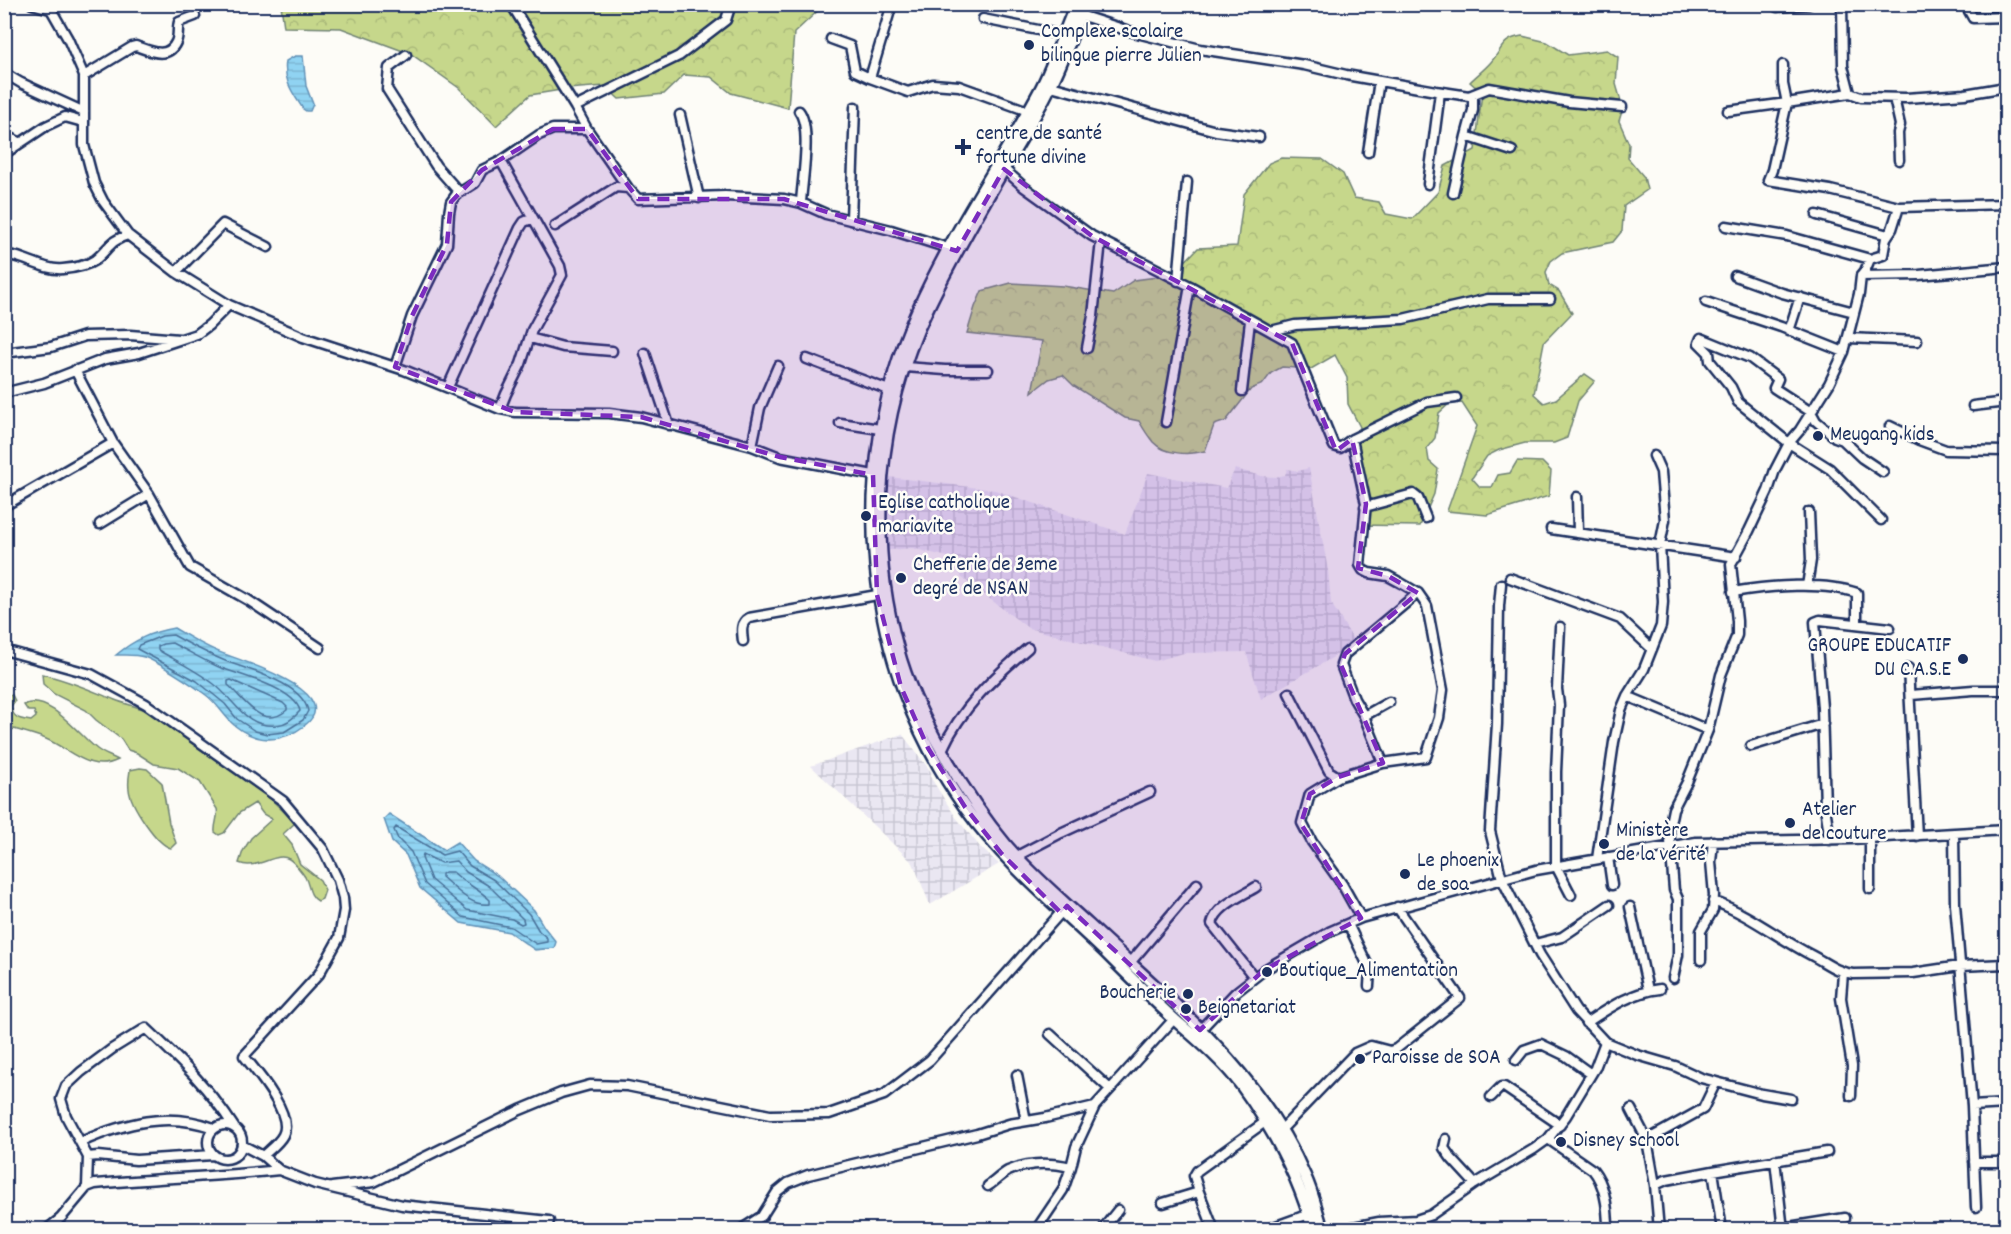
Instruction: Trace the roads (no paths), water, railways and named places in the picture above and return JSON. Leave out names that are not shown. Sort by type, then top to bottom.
[{"type":"main road","points":[[1073,4],[1043,84],[948,248],[917,310],[898,358],[892,391],[880,429],[873,475],[873,550],[878,595],[901,687],[928,748],[964,807],[1001,854],[1130,963],[1196,1031],[1246,1078],[1281,1130],[1305,1175],[1323,1230]]},
{"type":"main road","points":[[1082,10],[1051,86],[955,254],[925,314],[905,367],[892,391],[892,406],[881,476],[880,532],[885,594],[897,649],[909,684],[942,750],[974,803],[1064,909],[1174,1019],[1196,1031],[1239,1083],[1287,1160],[1300,1188],[1313,1230]]},
{"type":"street","points":[[32,4],[49,7],[59,21],[84,76],[84,145],[94,183],[103,201],[128,235],[176,272],[229,305],[319,343],[395,367],[500,409],[515,412],[609,412],[641,417],[752,446],[780,457],[873,475]]},
{"type":"street","points":[[511,4],[575,107],[586,129],[638,199],[766,197],[801,203],[825,214],[851,219],[948,248]]},
{"type":"street","points":[[575,107],[679,56],[726,20],[731,4]]},
{"type":"street","points":[[870,78],[892,4]]},
{"type":"street","points":[[1777,7],[1809,4]]},
{"type":"street","points":[[1842,4],[1843,66],[1850,93]]},
{"type":"street","points":[[1965,4],[1973,18],[2007,17]]},
{"type":"street","points":[[1082,10],[1128,31],[1200,49],[1304,65],[1346,75],[1469,96],[1484,88],[1489,88],[1569,102],[1622,107]]},
{"type":"street","points":[[84,76],[132,47],[136,46],[161,54],[166,52],[177,40],[179,22],[195,16]]},
{"type":"street","points":[[983,19],[1063,35]]},
{"type":"street","points":[[831,39],[850,46],[855,71],[908,92],[933,84],[959,86],[1028,111]]},
{"type":"street","points":[[406,55],[389,68],[387,89],[436,166],[459,192]]},
{"type":"street","points":[[1783,65],[1783,84],[1787,103],[1768,180],[1830,190],[1899,207],[2007,204]]},
{"type":"street","points":[[4,73],[84,117]]},
{"type":"street","points":[[1368,152],[1379,81]]},
{"type":"street","points":[[1051,86],[1216,131],[1259,137]]},
{"type":"street","points":[[1728,111],[1850,93],[1862,98],[1894,98],[1965,94],[2007,87]]},
{"type":"street","points":[[1428,184],[1440,92]]},
{"type":"street","points":[[1453,193],[1473,111],[1473,95]]},
{"type":"street","points":[[1894,98],[1900,124],[1899,160]]},
{"type":"street","points":[[851,219],[855,107]]},
{"type":"street","points":[[799,111],[805,128],[801,203]]},
{"type":"street","points":[[680,116],[699,198]]},
{"type":"street","points":[[4,154],[46,126],[65,117],[84,117]]},
{"type":"street","points":[[395,367],[412,316],[447,244],[451,202],[459,192],[475,183],[483,170],[501,162],[539,135],[553,129],[586,129]]},
{"type":"street","points":[[4,134],[20,143]]},
{"type":"street","points":[[1466,136],[1512,151]]},
{"type":"street","points":[[500,409],[521,364],[540,313],[562,275],[560,267],[501,162]]},
{"type":"street","points":[[1004,169],[1024,188],[1101,241],[1190,286],[1286,339],[1295,348],[1334,446],[1340,447],[1427,402],[1456,398]]},
{"type":"street","points":[[1178,281],[1187,182]]},
{"type":"street","points":[[555,226],[616,187],[628,188]]},
{"type":"street","points":[[1726,226],[1787,236],[1870,259],[1883,255],[1888,234],[1892,229],[1899,207]]},
{"type":"street","points":[[1817,215],[1888,234]]},
{"type":"street","points":[[448,387],[520,228],[524,222],[533,218]]},
{"type":"street","points":[[176,272],[223,224],[268,247]]},
{"type":"street","points":[[4,256],[16,255],[30,263],[50,269],[76,268],[94,260],[113,241],[128,235]]},
{"type":"street","points":[[1087,348],[1101,241]]},
{"type":"street","points":[[1673,978],[1678,955],[1678,899],[1674,891],[1669,828],[1673,809],[1687,782],[1708,730],[1721,675],[1737,635],[1731,564],[1789,443],[1830,384],[1844,352],[1859,294],[1861,276],[1870,259]]},
{"type":"street","points":[[1861,276],[1919,275],[2007,267]]},
{"type":"street","points":[[1735,276],[1782,293],[1854,312]]},
{"type":"street","points":[[1166,422],[1190,286]]},
{"type":"street","points":[[1789,331],[1800,297]]},
{"type":"street","points":[[1270,331],[1295,325],[1402,319],[1488,299],[1550,299]]},
{"type":"street","points":[[1706,302],[1844,352]]},
{"type":"street","points":[[4,393],[44,383],[105,359],[139,353],[182,340],[197,334],[229,305]]},
{"type":"street","points":[[1242,391],[1250,321]]},
{"type":"street","points":[[4,353],[45,348],[85,336],[107,334],[157,336],[182,340]]},
{"type":"street","points":[[530,338],[563,347],[612,351]]},
{"type":"street","points":[[1881,520],[1830,469],[1789,443],[1737,400],[1731,387],[1710,361],[1709,353],[1699,343],[1701,338],[1750,357],[1778,379],[1773,388],[1811,412],[1816,421],[1835,437],[1883,472]]},
{"type":"street","points":[[1848,338],[1917,341]]},
{"type":"street","points":[[645,353],[669,424]]},
{"type":"street","points":[[807,359],[892,391]]},
{"type":"street","points":[[752,446],[760,408],[778,366]]},
{"type":"street","points":[[905,367],[988,370]]},
{"type":"street","points":[[75,370],[113,443],[149,494],[190,567],[248,600],[320,648]]},
{"type":"street","points":[[1973,406],[2007,402]]},
{"type":"street","points":[[840,423],[880,429]]},
{"type":"street","points":[[1890,426],[1946,450],[2007,451]]},
{"type":"street","points":[[1352,439],[1365,507],[1359,561],[1361,568],[1370,573],[1388,576],[1418,593],[1427,606],[1443,690],[1439,718],[1426,757],[1383,763],[1338,777],[1310,794],[1302,824],[1311,842],[1342,884],[1361,918]]},
{"type":"street","points":[[4,506],[113,443]]},
{"type":"street","points":[[1597,859],[1614,742],[1626,696],[1642,674],[1661,626],[1660,545],[1665,520],[1661,471],[1654,456]]},
{"type":"street","points":[[100,524],[149,494]]},
{"type":"street","points":[[1365,507],[1413,494],[1418,498],[1426,518]]},
{"type":"street","points":[[1577,497],[1578,531]]},
{"type":"street","points":[[1807,586],[1811,560],[1809,512]]},
{"type":"street","points":[[1551,529],[1578,531],[1736,557]]},
{"type":"street","points":[[1510,578],[1620,619],[1652,649]]},
{"type":"street","points":[[1501,584],[1491,831],[1502,879],[1557,985],[1586,1023],[1605,1042],[1716,1082],[1791,1100]]},
{"type":"street","points":[[1733,592],[1755,588],[1807,586],[1845,589],[1857,593],[1857,624]]},
{"type":"street","points":[[1383,763],[1341,665],[1345,654],[1418,593]]},
{"type":"street","points":[[743,641],[742,627],[744,621],[749,618],[878,595]]},
{"type":"street","points":[[1830,840],[1824,782],[1823,724],[1815,622],[1820,620],[1890,628]]},
{"type":"street","points":[[1560,627],[1557,689],[1559,705],[1556,867],[1571,895]]},
{"type":"street","points":[[942,750],[953,726],[974,699],[1002,670],[1028,648]]},
{"type":"street","points":[[4,650],[91,674],[146,704],[283,801],[313,836],[331,864],[338,879],[344,910],[343,924],[332,953],[320,974],[244,1056],[268,1087],[286,1121],[283,1136],[263,1156]]},
{"type":"street","points":[[1908,669],[1917,836]]},
{"type":"street","points":[[1911,695],[1972,690],[2007,690]]},
{"type":"street","points":[[1289,693],[1329,771],[1338,777]]},
{"type":"street","points":[[1626,696],[1708,730]]},
{"type":"street","points":[[1364,716],[1389,702]]},
{"type":"street","points":[[1751,746],[1823,724]]},
{"type":"street","points":[[1017,856],[1150,792]]},
{"type":"street","points":[[1196,1031],[1254,977],[1329,932],[1361,918],[1502,879],[1608,857],[1713,841],[1830,840],[2007,830]]},
{"type":"street","points":[[1954,834],[1955,904],[1972,1106],[1976,1208]]},
{"type":"street","points":[[1870,838],[1870,889]]},
{"type":"street","points":[[1701,960],[1701,931],[1708,921],[1713,901],[1711,862],[1713,841]]},
{"type":"street","points":[[1608,857],[1612,885]]},
{"type":"street","points":[[1130,963],[1197,884]]},
{"type":"street","points":[[1254,977],[1212,924],[1218,912],[1256,887]]},
{"type":"street","points":[[1713,901],[1738,910],[1800,950],[1843,973],[1913,973],[1960,966],[2007,964]]},
{"type":"street","points":[[1535,944],[1562,937],[1609,905]]},
{"type":"street","points":[[1630,907],[1648,990]]},
{"type":"street","points":[[1281,1130],[1355,1053],[1371,1046],[1390,1051],[1396,1049],[1460,998],[1397,908]]},
{"type":"street","points":[[332,1187],[374,1182],[520,1110],[561,1093],[590,1085],[627,1086],[771,1114],[829,1114],[884,1095],[930,1060],[1064,909]]},
{"type":"street","points":[[1348,924],[1370,970],[1369,986]]},
{"type":"street","points":[[1843,973],[1840,998],[1852,1066],[1851,1096]]},
{"type":"street","points":[[1586,1023],[1621,1002],[1648,990],[1660,989]]},
{"type":"street","points":[[1036,1230],[1063,1190],[1076,1147],[1095,1106],[1174,1019]]},
{"type":"street","points":[[87,1187],[88,1157],[66,1116],[61,1099],[66,1086],[81,1072],[146,1028],[218,1101],[242,1138],[240,1151],[231,1159],[224,1160],[213,1155],[208,1149],[207,1141],[214,1128]]},
{"type":"street","points":[[1050,1034],[1110,1089]]},
{"type":"street","points":[[1338,1230],[1379,1222],[1416,1220],[1438,1211],[1475,1184],[1534,1149],[1548,1139],[1560,1125],[1591,1074],[1605,1042]]},
{"type":"street","points":[[1516,1060],[1524,1050],[1541,1044],[1566,1056],[1591,1074]]},
{"type":"street","points":[[1017,1075],[1026,1121]]},
{"type":"street","points":[[1647,1140],[1703,1109],[1716,1082]]},
{"type":"street","points":[[1491,1097],[1504,1088],[1560,1125]]},
{"type":"street","points":[[1972,1106],[2007,1104]]},
{"type":"street","points":[[740,1230],[762,1216],[777,1192],[788,1183],[808,1175],[977,1134],[1009,1124],[1095,1106]]},
{"type":"street","points":[[1631,1109],[1647,1140],[1655,1185],[1659,1230]]},
{"type":"street","points":[[81,1142],[108,1130],[157,1119],[188,1120],[214,1128],[224,1125],[234,1127]]},
{"type":"street","points":[[1214,1230],[1194,1176],[1197,1171],[1265,1122]]},
{"type":"street","points":[[1446,1139],[1444,1150],[1475,1184]]},
{"type":"street","points":[[1548,1139],[1593,1170],[1598,1177],[1606,1202],[1608,1230]]},
{"type":"street","points":[[242,1145],[263,1156],[279,1170],[315,1184],[402,1204],[549,1221],[546,1230]]},
{"type":"street","points":[[1655,1185],[1666,1180],[1827,1152]]},
{"type":"street","points":[[88,1157],[136,1160],[213,1155]]},
{"type":"street","points":[[1775,1160],[1783,1229],[1845,1218]]},
{"type":"street","points":[[988,1186],[1006,1172],[1035,1163],[1049,1162],[1071,1167]]},
{"type":"street","points":[[1974,1162],[2007,1162]]},
{"type":"street","points":[[46,1230],[61,1218],[87,1187],[95,1184],[225,1176],[279,1170]]},
{"type":"street","points":[[1713,1171],[1722,1230]]},
{"type":"street","points":[[1163,1203],[1199,1192]]},
{"type":"street","points":[[1102,1230],[1118,1210]]},
{"type":"street","points":[[1265,1230],[1309,1214]]},
{"type":"water","points":[[295,56],[303,56],[306,86],[313,104],[310,111],[303,109],[287,81],[286,61]]},
{"type":"water","points":[[174,628],[213,650],[289,681],[304,691],[313,702],[314,714],[304,726],[286,736],[260,738],[242,731],[210,698],[166,669],[141,656],[116,655],[143,637]]},
{"type":"water","points":[[389,814],[444,850],[457,842],[474,861],[498,876],[534,910],[556,942],[554,948],[535,950],[509,932],[461,923],[420,888],[406,855],[392,842],[384,819]]},
{"type":"place","name":"Complexe scolaire bilingue pierre Julien","points":[[1029,45]]},
{"type":"place","name":"centre de santé fortune divine","points":[[963,147]]},
{"type":"place","name":"Meugang kids","points":[[1818,436]]},
{"type":"place","name":"Eglise catholique mariavite","points":[[866,516]]},
{"type":"place","name":"Chefferie de 3eme degré de NSAN","points":[[901,578]]},
{"type":"place","name":"GROUPE EDUCATIF DU C.A.S.E","points":[[1963,659]]},
{"type":"place","name":"Atelier de couture","points":[[1790,823]]},
{"type":"place","name":"Ministère de la vérité","points":[[1604,844]]},
{"type":"place","name":"Le phoenix de soa","points":[[1405,874]]},
{"type":"place","name":"Boutique_Alimentation","points":[[1267,972]]},
{"type":"place","name":"Boucherie","points":[[1188,994]]},
{"type":"place","name":"Beignetariat","points":[[1186,1009]]},
{"type":"place","name":"Paroisse de SOA","points":[[1360,1059]]},
{"type":"place","name":"Disney school","points":[[1561,1142]]}]
